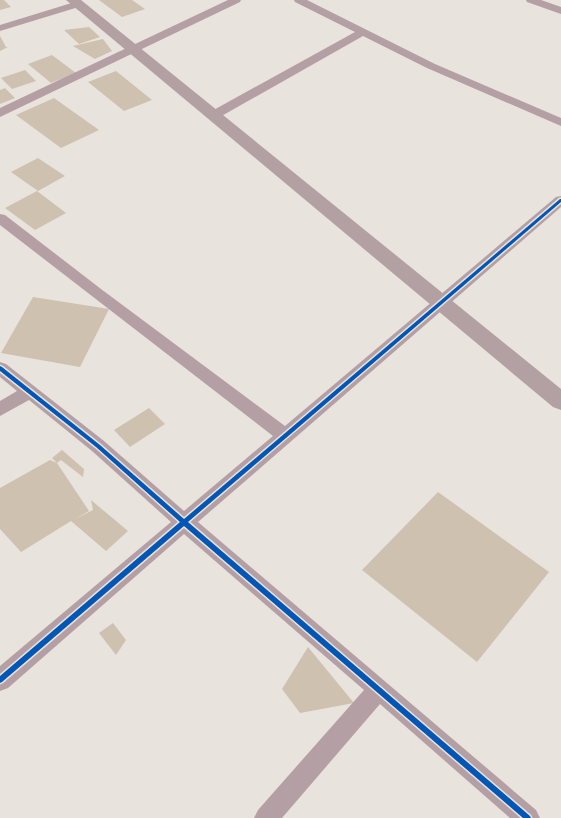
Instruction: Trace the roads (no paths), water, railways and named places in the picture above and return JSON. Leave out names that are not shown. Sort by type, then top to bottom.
[{"type":"main road","points":[[76,2],[561,402]]},
{"type":"street","points":[[0,113],[236,0]]},
{"type":"street","points":[[299,0],[431,66],[561,122]]},
{"type":"street","points":[[531,0],[561,11]]},
{"type":"street","points":[[0,28],[76,2]]},
{"type":"street","points":[[214,115],[363,32]]},
{"type":"street","points":[[0,680],[561,200]]},
{"type":"street","points":[[0,218],[284,436]]},
{"type":"street","points":[[0,368],[98,446],[184,522],[528,818]]},
{"type":"street","points":[[0,409],[30,392]]},
{"type":"street","points":[[266,818],[379,689]]}]
